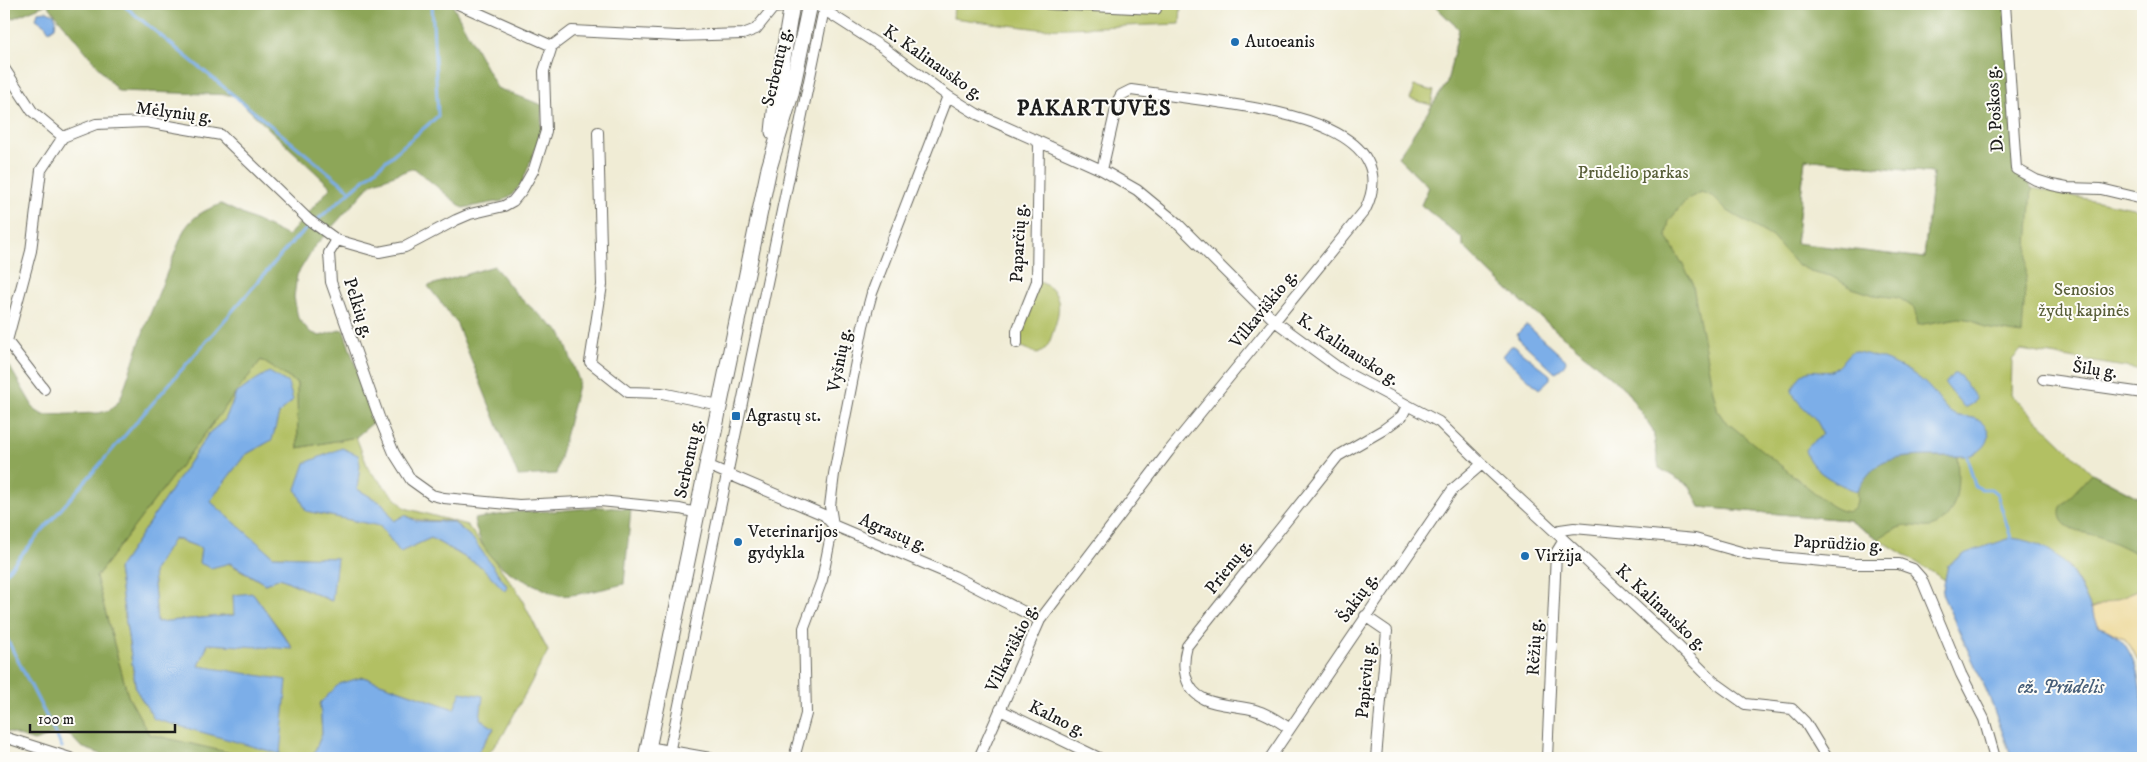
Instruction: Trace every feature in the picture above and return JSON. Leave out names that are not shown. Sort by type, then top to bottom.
[{"type":"main road","name":"Serbentų g.","points":[[769,168],[777,93],[792,5]]},
{"type":"main road","name":"Serbentų g.","points":[[647,753],[769,168],[817,6]]},
{"type":"street","points":[[458,4],[552,46]]},
{"type":"street","points":[[1048,4],[1156,9]]},
{"type":"street","name":"D. Poškos g.","points":[[2005,4],[2016,169],[2036,180],[2052,185],[2067,188],[2101,189],[2143,198]]},
{"type":"street","points":[[337,240],[378,252],[405,248],[456,220],[470,214],[504,206],[513,201],[534,169],[546,131],[544,71],[552,46],[572,31],[678,36],[743,34],[756,29],[773,8],[792,5]]},
{"type":"street","points":[[669,755],[728,473],[817,6]]},
{"type":"street","name":"K. Kalinausko g.","points":[[817,6],[885,49],[948,96],[977,114],[1102,170],[1137,190],[1177,223],[1276,322],[1335,366],[1439,422],[1675,643],[1714,682],[1745,704],[1792,709],[1805,722],[1827,758]]},
{"type":"street","points":[[4,68],[32,111],[63,137],[41,170],[31,251],[7,341],[44,389]]},
{"type":"street","name":"Vilkaviškio g.","points":[[979,758],[1040,620],[1169,451],[1276,322],[1365,210],[1371,198],[1372,178],[1370,166],[1354,144],[1342,135],[1294,115],[1131,90],[1121,95],[1118,100],[1102,170]]},
{"type":"street","name":"Vyšnių g.","points":[[794,758],[806,714],[804,628],[822,580],[833,525],[830,506],[834,474],[870,301],[948,96]]},
{"type":"street","name":"Mėlynių g.","points":[[63,137],[96,124],[146,122],[221,135],[309,220],[337,240]]},
{"type":"street","points":[[598,132],[602,285],[590,362],[628,392],[662,393],[719,405]]},
{"type":"street","name":"Paparčių g.","points":[[1017,342],[1017,331],[1037,281],[1039,142]]},
{"type":"street","name":"Pelkių g.","points":[[337,240],[330,253],[331,282],[379,417],[394,453],[411,480],[420,488],[432,495],[462,500],[520,505],[600,501],[680,509],[697,513]]},
{"type":"street","name":"Šilų g.","points":[[2043,379],[2143,394]]},
{"type":"street","name":"Prienų g.","points":[[1289,728],[1259,711],[1211,702],[1196,695],[1187,680],[1184,668],[1187,646],[1338,456],[1383,430],[1402,416],[1407,406]]},
{"type":"street","name":"Šakių g.","points":[[1270,758],[1453,489],[1482,464]]},
{"type":"street","name":"Agrastų g.","points":[[707,465],[824,515],[833,525],[954,576],[1040,620]]},
{"type":"street","name":"Paprūdžio g.","points":[[1560,536],[1560,530],[1574,528],[1695,540],[1748,554],[1854,564],[1899,564],[1913,569],[1921,578],[1961,674],[1984,719],[1995,758]]},
{"type":"street","name":"Rėžių g.","points":[[1546,758],[1556,553],[1560,536]]},
{"type":"street","name":"Papievių g.","points":[[1365,616],[1387,631],[1376,758]]},
{"type":"street","name":"Kalno g.","points":[[1000,710],[1099,758]]},
{"type":"street","points":[[4,737],[70,758]]},
{"type":"street","points":[[647,753],[710,758]]},
{"type":"green space","points":[[4,4],[47,4],[4,22]]},
{"type":"green space","points":[[47,4],[452,4],[497,88],[542,105],[541,135],[522,183],[511,196],[502,201],[463,208],[414,168],[372,183],[314,247],[297,275],[294,297],[298,318],[310,332],[320,336],[343,329],[375,421],[356,437],[298,448],[297,383],[261,360],[96,577],[128,696],[149,734],[252,758],[112,758],[81,747],[69,734],[55,734],[34,741],[4,731],[4,357],[35,410],[43,415],[99,413],[110,410],[120,400],[145,327],[184,230],[192,220],[205,211],[221,204],[288,236],[331,187],[233,95],[118,91]]},
{"type":"green space","points":[[954,4],[1181,4],[1180,24],[1039,29],[953,18]]},
{"type":"green space","name":"Prūdelio parkas","points":[[1433,4],[2016,169],[2032,188],[2143,210],[2143,370],[2021,350],[2012,360],[2011,395],[2092,473],[2143,500],[2143,601],[2138,590],[2091,609],[2081,586],[2067,564],[1948,565],[1945,580],[1848,520],[1700,507],[1690,486],[1659,468],[1653,430],[1626,390],[1505,287],[1463,246],[1463,239],[1421,205],[1429,187],[1398,157],[1447,83],[1459,29]],"holes":[[[1805,159],[1933,173],[1924,258],[1796,244]]]},
{"type":"green space","name":"Prūdelio parkas","points":[[1433,4],[2005,4],[2016,169],[2032,188],[2022,334],[1985,328],[1973,320],[1959,318],[1918,325],[1914,308],[1899,298],[1874,295],[1852,288],[1831,276],[1810,271],[1796,264],[1772,237],[1726,210],[1712,196],[1701,192],[1686,200],[1669,221],[1666,235],[1692,281],[1713,391],[1718,411],[1724,420],[1830,505],[1846,512],[1856,506],[1857,490],[1863,481],[1872,470],[1882,463],[1902,457],[1957,456],[1956,498],[1947,516],[1940,523],[1930,527],[1904,526],[1878,539],[1848,520],[1700,507],[1690,486],[1659,468],[1653,430],[1626,390],[1505,287],[1463,246],[1463,239],[1421,205],[1429,187],[1398,157],[1447,83],[1459,29]],"holes":[[[1805,159],[1933,173],[1924,258],[1796,243]]]},
{"type":"green space","points":[[1414,86],[1434,91],[1431,105],[1410,99]]},
{"type":"green space","points":[[494,266],[519,297],[562,334],[579,381],[556,474],[518,476],[456,322],[428,286]]},
{"type":"green space","points":[[1037,281],[1052,290],[1056,295],[1059,308],[1050,342],[1038,354],[1019,346],[1016,337]]},
{"type":"green space","points":[[261,360],[297,383],[298,448],[356,437],[369,470],[405,508],[467,525],[517,590],[548,651],[503,735],[485,758],[474,758],[494,729],[454,709],[363,677],[320,703],[322,734],[312,758],[252,758],[149,735],[128,696],[96,577]],"holes":[[[236,394],[293,400],[279,414],[271,440],[245,455],[209,501],[273,556],[336,558],[331,601],[280,578],[265,584],[201,548],[173,538],[153,572],[157,622],[235,615],[253,593],[293,648],[208,644],[199,666],[136,690],[118,569],[209,433],[225,420]],[[360,465],[357,489],[383,504],[394,521],[405,515],[411,518],[445,521],[457,525],[465,531],[507,586],[505,591],[482,567],[431,538],[400,552],[380,526],[306,511]]]},
{"type":"green space","points":[[2092,473],[2143,500],[2143,557],[2106,539],[2074,529],[2062,521],[2061,507]]},
{"type":"green space","points":[[600,507],[631,509],[624,584],[564,596],[551,593],[504,569],[482,544],[474,519],[517,512]]},
{"type":"sand","points":[[2138,590],[2143,601],[2143,681],[2140,664],[2131,647],[2124,638],[2099,627],[2091,609]]},
{"type":"water","points":[[47,11],[54,14],[56,20],[55,27],[49,31],[45,25],[36,19],[38,12]]},
{"type":"water","points":[[1525,326],[1528,326],[1566,360],[1565,364],[1556,372],[1518,338],[1517,334]]},
{"type":"water","points":[[1511,346],[1514,346],[1550,375],[1550,379],[1539,389],[1503,356]]},
{"type":"water","points":[[1852,351],[1883,359],[1902,367],[1928,386],[1950,412],[1957,416],[1978,420],[1984,425],[1988,431],[1988,441],[1980,451],[1967,456],[1907,457],[1884,462],[1870,472],[1856,491],[1825,476],[1812,464],[1805,450],[1822,434],[1820,427],[1792,391],[1797,380],[1803,374],[1809,371],[1831,371]]},
{"type":"water","points":[[269,372],[288,383],[293,400],[279,414],[272,440],[245,455],[210,501],[273,556],[337,558],[332,601],[280,578],[265,584],[230,563],[211,568],[199,563],[201,548],[174,538],[153,572],[157,622],[234,615],[233,595],[253,593],[293,649],[208,644],[199,666],[287,680],[280,754],[154,719],[136,690],[118,569],[209,433],[225,420],[236,394]]},
{"type":"water","points":[[1953,374],[1960,376],[1976,398],[1974,403],[1967,407],[1964,407],[1945,384]]},
{"type":"water","points":[[342,448],[358,455],[360,465],[357,489],[383,504],[394,521],[405,515],[416,521],[453,522],[473,539],[507,586],[505,591],[482,567],[431,538],[400,552],[380,526],[306,511],[296,489],[305,463]]},
{"type":"water","name":"ež. Prūdelis","points":[[2011,538],[2046,548],[2058,557],[2077,581],[2099,627],[2115,635],[2126,647],[2134,663],[2139,681],[2142,701],[2143,758],[2012,758],[1988,694],[1942,594],[1948,565],[1966,553]]},
{"type":"water","points":[[363,677],[454,709],[461,692],[483,696],[480,719],[494,728],[474,758],[312,758],[322,734],[320,703],[339,684]]},
{"type":"waterway","points":[[122,4],[351,191]]},
{"type":"waterway","points":[[4,575],[294,240],[438,116],[432,4]]},
{"type":"waterway","points":[[1967,456],[1975,486],[1982,489],[1991,489],[1997,494],[2011,538]]},
{"type":"waterway","points":[[4,633],[62,747]]},
{"type":"place","name":"Autoeanis","points":[[1235,42]]},
{"type":"place","name":"Agrastų st.","points":[[736,416]]},
{"type":"place","name":"Veterinarijos gydykla","points":[[738,542]]},
{"type":"place","name":"Viržija","points":[[1525,556]]},
{"type":"district","name":"PAKARTUVĖS","points":[[1094,108]]},
{"type":"park label","name":"Senosios žydų kapinės","points":[[2084,300]]}]
